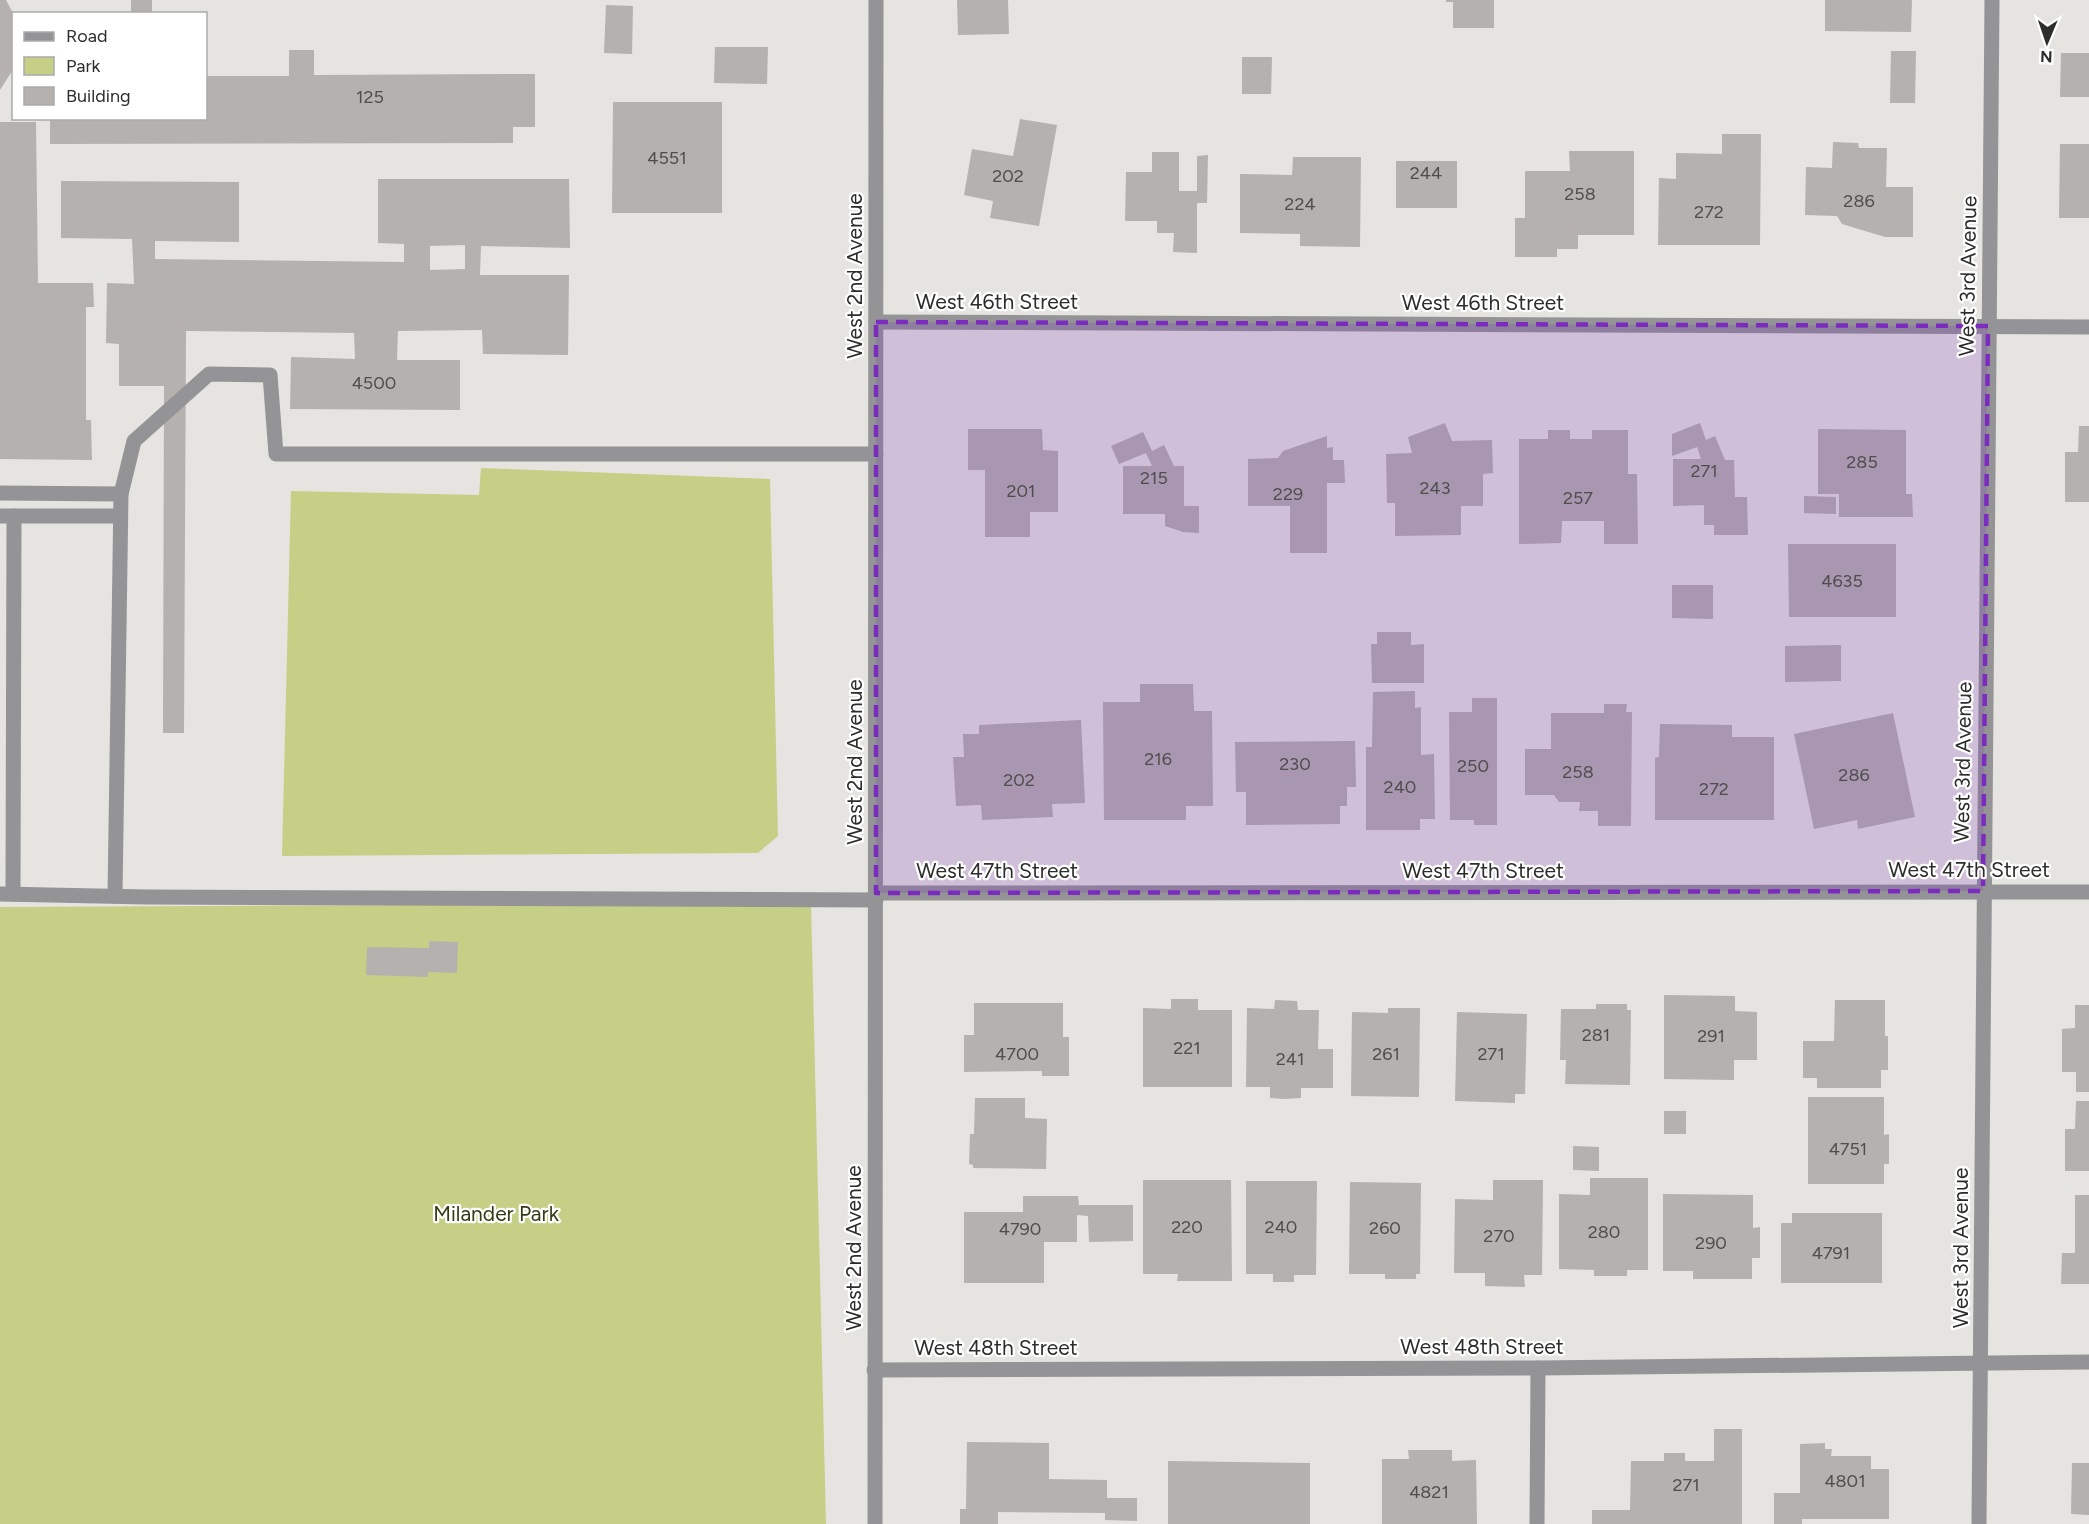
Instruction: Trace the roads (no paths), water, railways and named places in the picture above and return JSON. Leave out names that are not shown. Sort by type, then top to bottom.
[{"type":"street","name":"West 2nd Avenue","points":[[875,1524],[876,0]]},
{"type":"street","name":"West 3rd Avenue","points":[[1979,1524],[1992,0]]},
{"type":"street","name":"West 46th Street","points":[[876,322],[2089,327]]},
{"type":"street","points":[[115,896],[121,494],[134,441],[209,374],[270,375],[276,454],[876,454]]},
{"type":"street","points":[[0,493],[121,494]]},
{"type":"street","points":[[6,894],[7,516],[119,516]]},
{"type":"street","name":"West 47th Street","points":[[6,894],[876,896],[2089,892]]},
{"type":"street","name":"West 48th Street","points":[[874,1370],[1538,1368],[2089,1362]]},
{"type":"street","points":[[1537,1524],[1538,1368]]},
{"type":"park label","name":"Milander Park","points":[[496,1214]]}]
